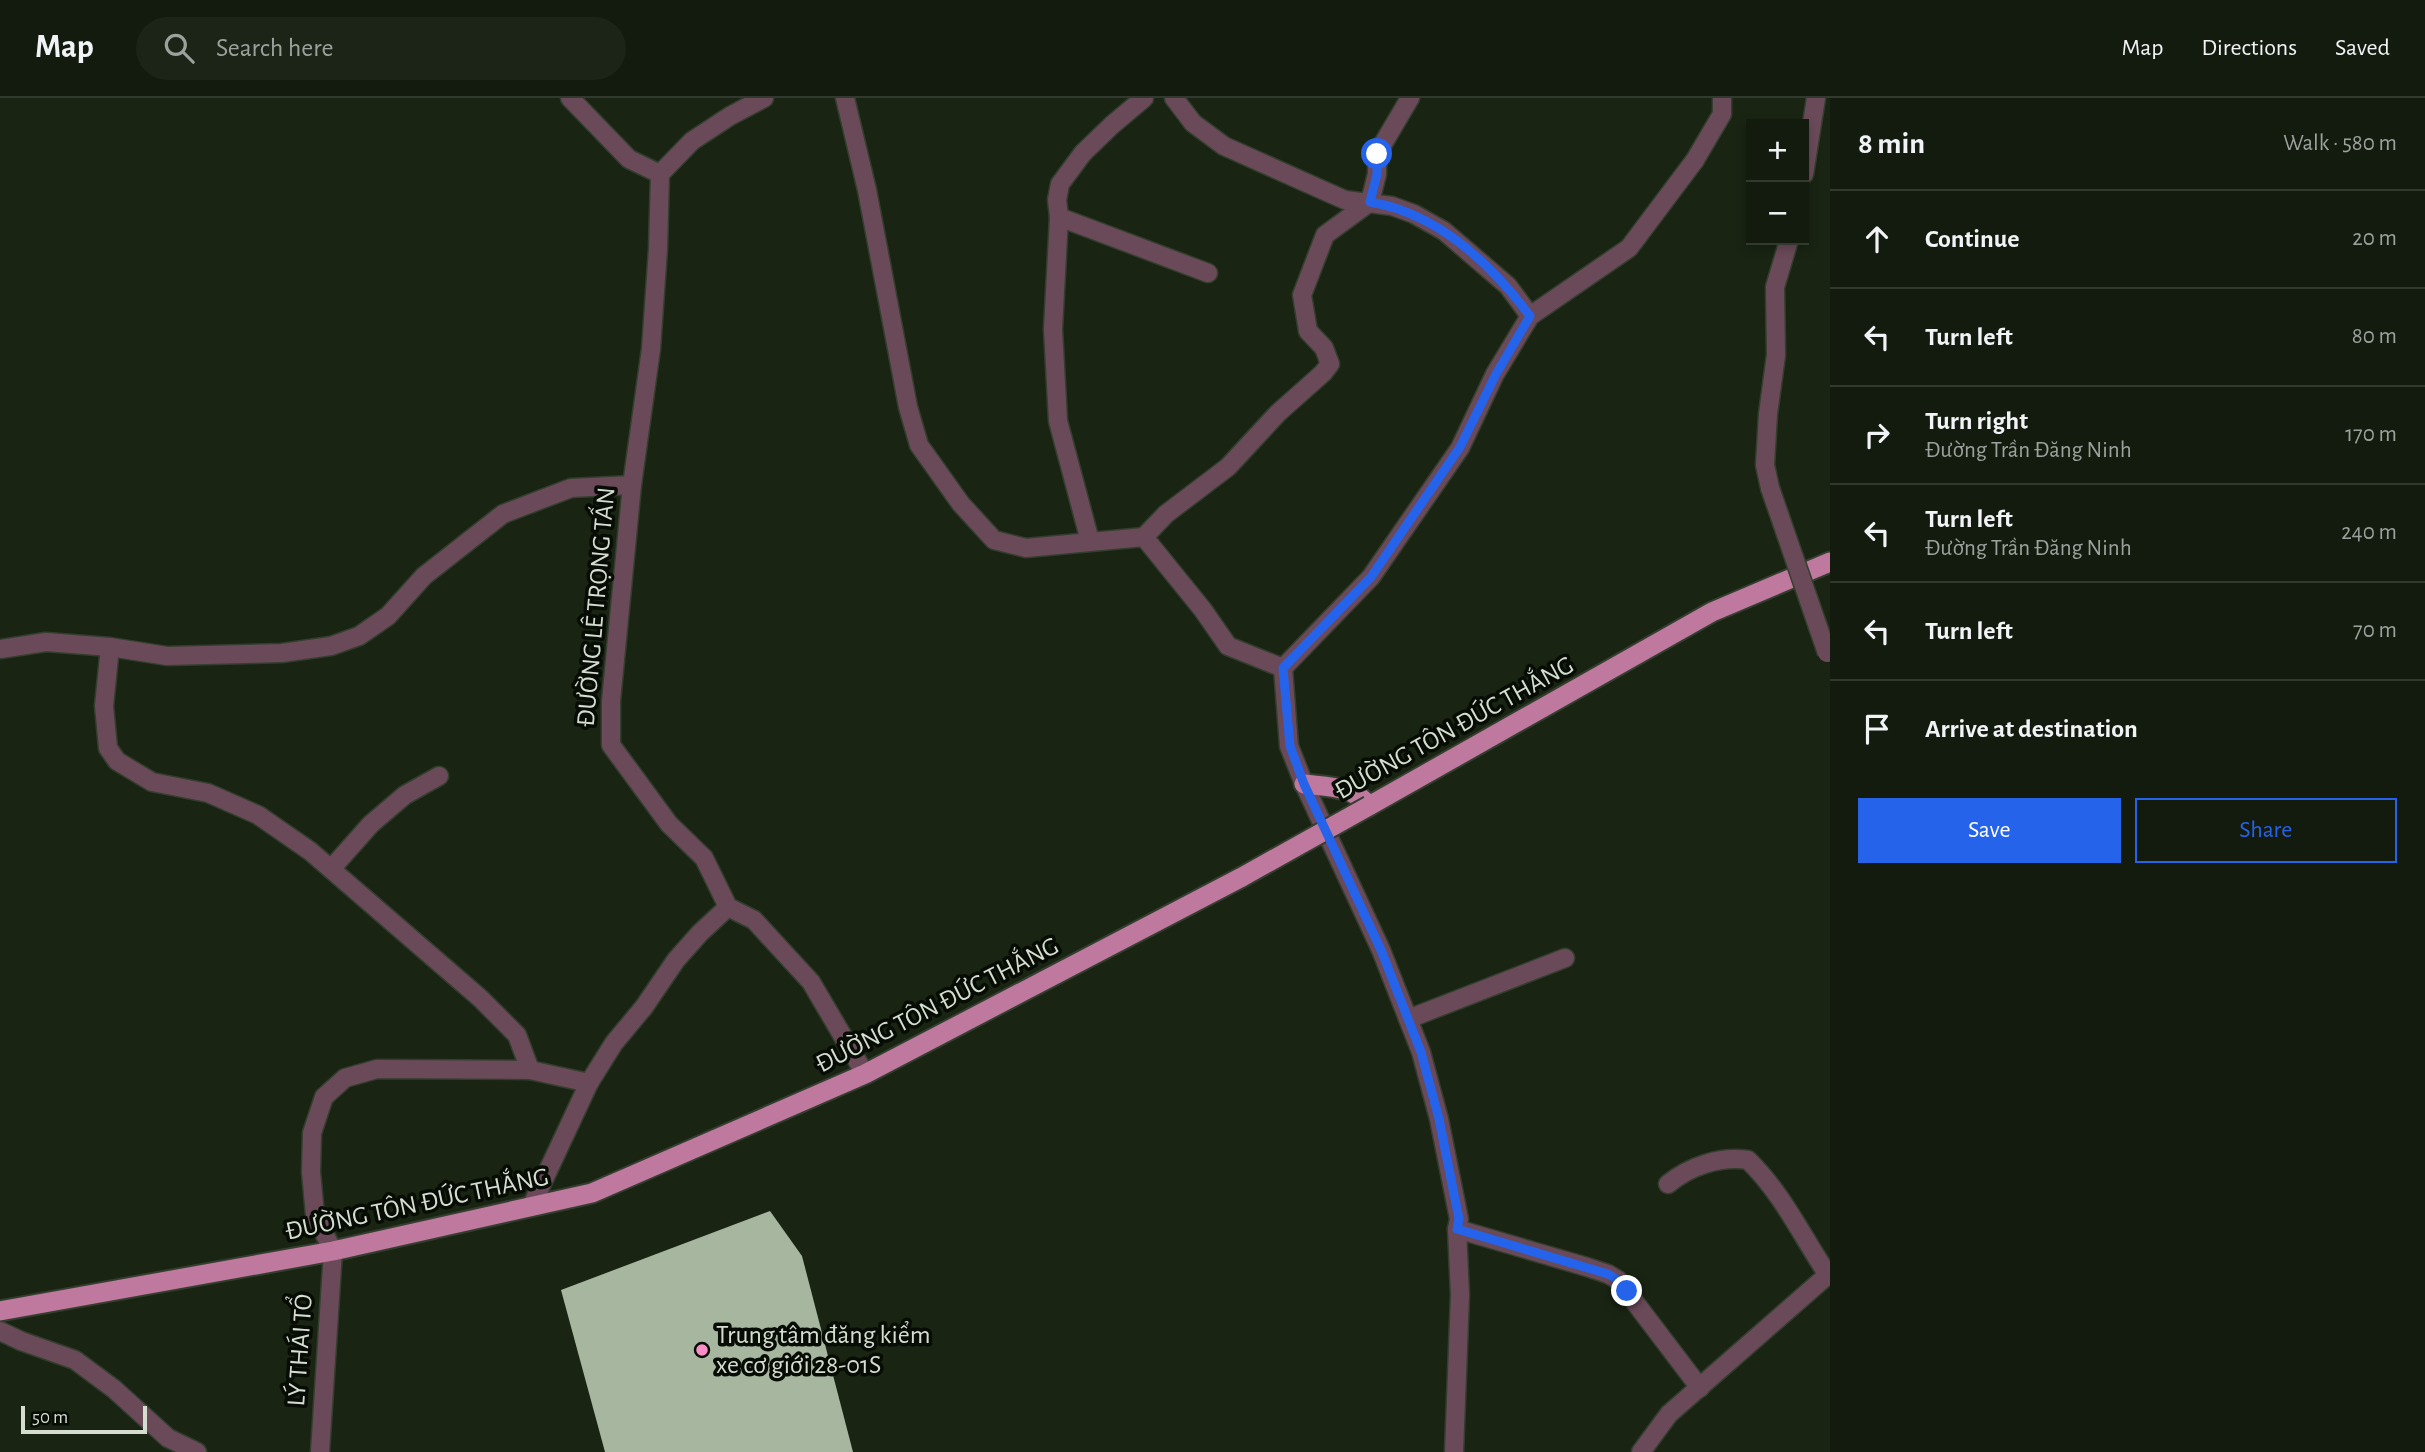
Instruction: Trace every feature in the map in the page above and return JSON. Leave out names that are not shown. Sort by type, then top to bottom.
[{"type":"highway","name":"ĐƯỜNG TÔN ĐỨC THẮNG","points":[[0,1311],[333,1251],[592,1193],[865,1074],[1242,877],[1712,612],[1830,562]]},
{"type":"highway","points":[[1304,784],[1346,790],[1361,796],[1369,806]]},
{"type":"street","points":[[570,98],[629,159],[660,174],[692,141],[764,98]]},
{"type":"street","points":[[845,98],[867,190],[908,407],[919,445],[961,504],[994,540],[1026,548],[1144,537],[1166,514],[1228,467],[1278,413],[1323,373],[1330,364],[1324,348],[1308,331],[1302,295],[1325,235],[1370,202],[1377,174],[1377,154],[1410,98]]},
{"type":"street","points":[[1090,541],[1058,421],[1053,329],[1059,216],[1057,200],[1060,184],[1083,153],[1144,98]]},
{"type":"street","points":[[1174,98],[1193,123],[1224,146],[1345,200],[1392,206],[1414,214],[1444,231],[1508,286],[1530,316]]},
{"type":"street","points":[[1454,1452],[1460,1296],[1457,1229],[1459,1219],[1439,1119],[1421,1052],[1381,950],[1304,784],[1290,746],[1283,668],[1378,566],[1460,447],[1496,374],[1530,316],[1629,248],[1695,160],[1722,114],[1722,98]]},
{"type":"street","points":[[1809,142],[1816,98]]},
{"type":"street","name":"ĐƯỜNG LÊ TRỌNG TẤN","points":[[660,174],[658,249],[650,349],[632,485],[611,701],[611,745],[669,824],[705,858],[728,907]]},
{"type":"street","points":[[1059,216],[1208,273]]},
{"type":"street","points":[[1788,245],[1776,287],[1776,355],[1765,465],[1770,488],[1828,658]]},
{"type":"street","points":[[0,649],[46,642],[167,656],[282,653],[331,646],[359,636],[388,616],[424,576],[503,514],[571,488],[632,485]]},
{"type":"street","points":[[1144,537],[1203,610],[1228,646],[1283,668]]},
{"type":"street","points":[[110,648],[104,706],[108,748],[117,761],[152,782],[208,793],[258,815],[310,851],[480,998],[517,1035],[530,1070]]},
{"type":"street","points":[[331,869],[371,824],[405,795],[439,775]]},
{"type":"street","points":[[531,1207],[589,1083],[614,1043],[644,1007],[676,960],[728,907],[754,920],[811,982],[865,1074]]},
{"type":"street","points":[[1408,1019],[1565,958]]},
{"type":"street","points":[[333,1251],[315,1215],[311,1172],[312,1133],[324,1097],[345,1078],[377,1069],[530,1070],[589,1083]]},
{"type":"street","points":[[1641,1452],[1669,1414],[1829,1274],[1802,1236],[1786,1205],[1748,1160],[1721,1160],[1687,1171],[1668,1184]]},
{"type":"street","points":[[1457,1229],[1587,1267],[1618,1280],[1700,1388]]},
{"type":"street","name":"LÝ THÁI TỔ","points":[[320,1452],[333,1251]]},
{"type":"street","points":[[0,1331],[75,1360],[114,1389],[168,1438],[197,1452]]},
{"type":"building","name":"Trung tâm đăng kiểm xe cơ giới 28-01S","points":[[770,1211],[802,1256],[853,1452],[605,1452],[561,1290]]},
{"type":"place","name":"Trung tâm đăng kiểm xe cơ giới 28-01S","points":[[702,1350]]},
{"type":"route","points":[[1377,154],[1377,174],[1370,202],[1414,214],[1444,231],[1508,286],[1530,316],[1496,374],[1460,447],[1371,577],[1283,668],[1290,746],[1304,784],[1381,950],[1421,1052],[1439,1119],[1459,1219],[1457,1229],[1608,1274],[1618,1280],[1627,1291]]}]
